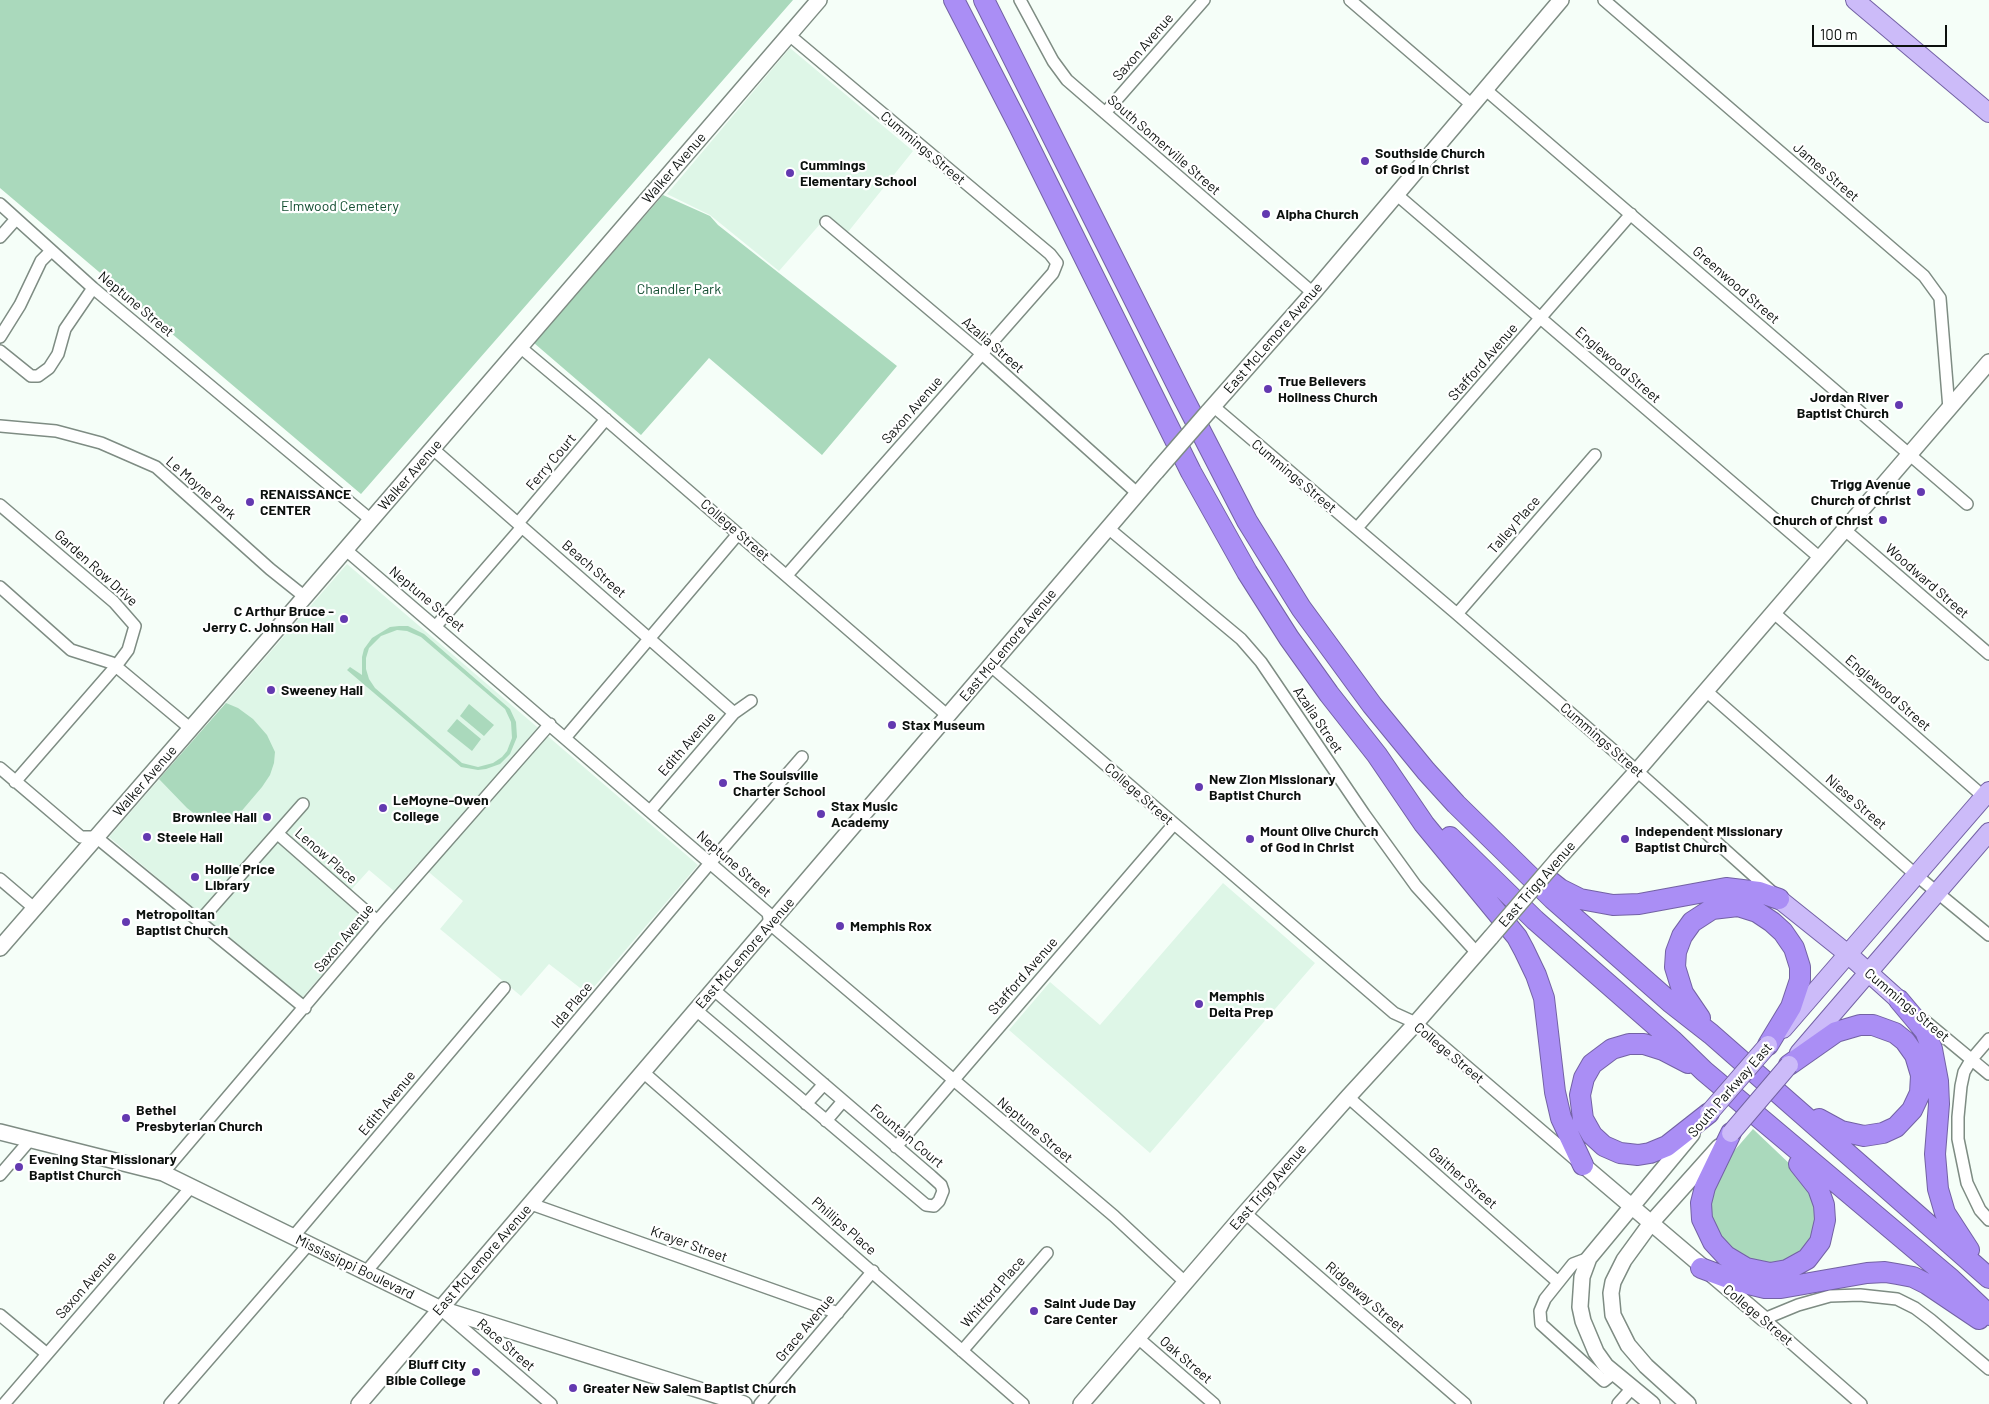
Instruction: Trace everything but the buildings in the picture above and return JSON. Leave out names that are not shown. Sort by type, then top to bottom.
[{"type":"highway","points":[[954,0],[1204,499],[1247,572],[1289,638],[1382,761],[1424,824],[1517,937],[1531,962],[1544,998],[1557,1104],[1561,1118],[1583,1166]]},
{"type":"highway","points":[[984,0],[1244,515],[1330,649],[1380,716],[1426,771],[1499,847],[1584,928],[1670,1002],[1711,1034],[1989,1278]]},
{"type":"highway","points":[[1382,761],[1458,846],[1535,920],[1767,1126],[1944,1273],[1989,1315]]},
{"type":"highway","points":[[1499,847],[1531,866],[1569,895],[1591,902],[1614,905],[1638,904],[1726,888],[1759,892],[1779,899]]},
{"type":"highway","points":[[1711,1034],[1678,983],[1675,968],[1676,952],[1686,929],[1697,918],[1712,909],[1738,906],[1756,912],[1778,926],[1791,943],[1798,960],[1800,980],[1795,996],[1791,1007],[1768,1045]]},
{"type":"highway","points":[[1900,1000],[1925,1031],[1936,1064],[1939,1104],[1935,1154],[1940,1198],[1952,1226],[1989,1278]]},
{"type":"highway","points":[[1788,1103],[1841,1131],[1850,1134],[1874,1135],[1896,1127],[1908,1116],[1918,1100],[1921,1080],[1917,1060],[1908,1045],[1895,1033],[1873,1025],[1860,1025],[1836,1032],[1789,1065]]},
{"type":"highway","points":[[1704,1071],[1653,1047],[1636,1044],[1618,1046],[1605,1053],[1588,1070],[1581,1087],[1580,1102],[1583,1119],[1596,1139],[1611,1150],[1628,1155],[1650,1153],[1667,1146],[1709,1113]]},
{"type":"highway","points":[[1731,1133],[1704,1187],[1701,1204],[1702,1219],[1713,1242],[1733,1261],[1753,1271],[1778,1273],[1794,1268],[1812,1255],[1823,1234],[1825,1212],[1821,1196],[1814,1182],[1767,1126]]},
{"type":"highway","points":[[1701,1268],[1736,1282],[1765,1288],[1780,1288],[1832,1278],[1885,1272],[1913,1277],[1927,1284],[1989,1326]]},
{"type":"main road","name":"Walker Avenue","points":[[0,948],[346,550],[819,0]]},
{"type":"main road","name":"East McLemore Avenue","points":[[359,1404],[1137,493],[1313,293],[1561,0]]},
{"type":"main road","points":[[1855,0],[1989,113]]},
{"type":"main road","name":"East Trigg Avenue","points":[[1081,1404],[1245,1213],[1416,1024],[1989,362]]},
{"type":"main road","name":"South Parkway East","points":[[1652,1404],[1606,1366],[1596,1352],[1583,1321],[1580,1307],[1582,1277],[1588,1258],[1709,1113],[1768,1045],[1792,1021],[1986,794]]},
{"type":"main road","name":"South Parkway East","points":[[1688,1404],[1637,1356],[1624,1338],[1613,1315],[1611,1304],[1613,1282],[1624,1260],[1651,1223],[1731,1133],[1989,832]]},
{"type":"main road","name":"Cummings Street","points":[[1779,899],[1849,955],[1900,1000]]},
{"type":"main road","name":"Mississippi Boulevard","points":[[0,1132],[163,1173],[441,1309],[744,1404]]},
{"type":"main road","name":"College Street","points":[[1583,1166],[1701,1268],[1764,1319]]},
{"type":"street","name":"South Somerville Street","points":[[1020,0],[1053,61],[1067,80],[1313,293]]},
{"type":"street","name":"Saxon Avenue","points":[[1105,113],[1204,0]]},
{"type":"street","points":[[1350,0],[1472,105]]},
{"type":"street","name":"James Street","points":[[1604,0],[1924,276],[1940,298],[1948,409]]},
{"type":"street","name":"Cummings Street","points":[[788,34],[1050,254],[1057,263]]},
{"type":"street","name":"Greenwood Street","points":[[1486,90],[1966,504]]},
{"type":"street","name":"Englewood Street","points":[[1396,194],[1820,558]]},
{"type":"street","name":"Neptune Street","points":[[0,204],[93,288],[371,520]]},
{"type":"street","name":"Stafford Avenue","points":[[1357,528],[1631,214]]},
{"type":"street","points":[[0,237],[16,219]]},
{"type":"street","name":"Azalia Street","points":[[826,222],[981,353],[1137,493]]},
{"type":"street","points":[[0,337],[20,305],[41,261],[51,251]]},
{"type":"street","name":"Saxon Avenue","points":[[787,575],[1053,273],[1057,263]]},
{"type":"street","points":[[0,350],[31,376],[38,376],[49,368],[58,354],[65,329],[93,288]]},
{"type":"street","name":"College Street","points":[[520,347],[787,575],[948,716]]},
{"type":"street","name":"Cummings Street","points":[[1210,409],[1357,528],[1457,614],[1637,770],[1779,899]]},
{"type":"street","name":"Ferry Court","points":[[436,626],[606,419]]},
{"type":"street","name":"Le Moyne Park","points":[[0,426],[56,431],[101,443],[156,467],[270,569],[305,597]]},
{"type":"street","name":"Beach Street","points":[[433,449],[734,713]]},
{"type":"street","name":"Talley Place","points":[[1457,614],[1595,455]]},
{"type":"street","name":"Garden Row Drive","points":[[0,505],[114,602],[135,626],[128,650],[114,665]]},
{"type":"street","name":"Azalia Street","points":[[1108,528],[1241,639],[1261,662],[1364,814],[1416,886],[1477,953]]},
{"type":"street","name":"Woodward Street","points":[[1845,530],[1989,654]]},
{"type":"street","points":[[565,738],[738,534]]},
{"type":"street","name":"Neptune Street","points":[[346,550],[768,913],[770,924],[1114,1216],[1186,1283]]},
{"type":"street","points":[[0,587],[71,650],[114,665],[191,729]]},
{"type":"street","name":"Englewood Street","points":[[1772,612],[1986,794]]},
{"type":"street","points":[[15,782],[114,665]]},
{"type":"street","name":"College Street","points":[[991,666],[1394,1013],[1416,1024],[1583,1166]]},
{"type":"street","name":"Niese Street","points":[[1705,690],[1916,875],[1989,935]]},
{"type":"street","name":"Edith Avenue","points":[[650,811],[734,713],[751,701]]},
{"type":"street","name":"Saxon Avenue","points":[[163,1173],[377,921],[550,724]]},
{"type":"street","name":"Ida Place","points":[[365,1273],[710,863],[802,757]]},
{"type":"street","points":[[0,768],[80,837],[96,837],[305,1008]]},
{"type":"street","points":[[199,922],[278,834],[302,804]]},
{"type":"street","name":"Stafford Avenue","points":[[896,1147],[1174,824]]},
{"type":"street","name":"Lenow Place","points":[[278,834],[377,921]]},
{"type":"street","points":[[0,879],[34,908]]},
{"type":"street","name":"Edith Avenue","points":[[293,1237],[504,988]]},
{"type":"street","name":"Fountain Court","points":[[696,1010],[926,1205],[934,1206],[939,1201],[943,1191],[941,1185],[714,990]]},
{"type":"street","name":"Cummings Street","points":[[1900,1000],[1989,1074]]},
{"type":"street","points":[[1989,1039],[1971,1060],[1964,1072],[1958,1116],[1958,1139],[1967,1183],[1980,1210],[1989,1220]]},
{"type":"street","name":"Phillips Place","points":[[643,1072],[1023,1404]]},
{"type":"street","points":[[806,1104],[824,1084]]},
{"type":"street","name":"Gaither Street","points":[[1348,1097],[1558,1282]]},
{"type":"street","points":[[826,1121],[843,1101]]},
{"type":"street","points":[[0,1175],[30,1140]]},
{"type":"street","name":"Saxon Avenue","points":[[4,1404],[192,1186]]},
{"type":"street","name":"Krayer Street","points":[[531,1204],[838,1313]]},
{"type":"street","name":"Ridgeway Street","points":[[1245,1213],[1465,1404]]},
{"type":"street","points":[[170,1404],[308,1245]]},
{"type":"street","name":"Whitford Place","points":[[962,1351],[1047,1252]]},
{"type":"street","points":[[1588,1258],[1572,1264],[1545,1299],[1540,1311],[1541,1324],[1604,1381],[1615,1372]]},
{"type":"street","name":"Grace Avenue","points":[[760,1404],[873,1271]]},
{"type":"street","points":[[1764,1319],[1798,1305],[1830,1296],[1851,1295],[1897,1299],[1915,1308],[1938,1325],[1989,1369]]},
{"type":"street","name":"Race Street","points":[[441,1309],[551,1404]]},
{"type":"street","points":[[0,1315],[47,1354]]},
{"type":"street","name":"College Street","points":[[1764,1319],[1861,1404]]},
{"type":"street","name":"Oak Street","points":[[1138,1338],[1214,1404]]},
{"type":"street","points":[[1618,1404],[1633,1387]]},
{"type":"shaded area","name":"Cummings Elementary School","points":[[790,48],[913,151],[848,232],[828,215],[779,271],[710,215],[667,194]]},
{"type":"shaded area","name":"LeMoyne-Owen College","points":[[347,564],[698,865],[588,994],[549,964],[521,996],[440,929],[463,901],[418,863],[394,891],[369,870],[351,890],[376,912],[301,999],[109,837]]},
{"type":"shaded area","name":"Memphis Delta Prep","points":[[1223,883],[1315,963],[1150,1153],[1009,1030],[1050,982],[1100,1025]]},
{"type":"green space","name":"Elmwood Cemetery","points":[[0,0],[793,0],[361,494],[0,188]]},
{"type":"green space","name":"Chandler Park","points":[[663,195],[710,216],[718,225],[897,366],[822,455],[709,358],[641,435],[534,343]]},
{"type":"green space","points":[[408,626],[424,634],[510,709],[516,722],[517,737],[510,754],[500,764],[478,770],[461,767],[347,670],[350,667],[362,675],[364,649],[372,638],[390,627]],"holes":[[[397,630],[407,631],[421,637],[505,709],[511,722],[512,738],[507,751],[502,757],[493,763],[478,767],[462,763],[375,688],[369,679],[366,669],[366,658],[369,648],[381,636]]]},
{"type":"green space","points":[[226,703],[238,708],[253,719],[267,735],[275,752],[274,763],[270,775],[262,787],[239,814],[230,820],[209,822],[187,808],[159,779]]},
{"type":"green space","points":[[469,704],[494,725],[484,736],[460,716]]},
{"type":"green space","points":[[457,719],[481,739],[472,751],[447,731]]},
{"type":"green space","points":[[1753,1129],[1793,1167],[1817,1203],[1814,1240],[1788,1264],[1755,1266],[1717,1239],[1707,1201],[1728,1158]]},
{"type":"place","name":"Southside Church of God In Christ","points":[[1365,161]]},
{"type":"place","name":"Cummings Elementary School","points":[[790,173]]},
{"type":"place","name":"Alpha Church","points":[[1266,214]]},
{"type":"place","name":"True Believers Holiness Church","points":[[1268,389]]},
{"type":"place","name":"Jordan River Baptist Church","points":[[1899,405]]},
{"type":"place","name":"Trigg Avenue Church of Christ","points":[[1921,492]]},
{"type":"place","name":"RENAISSANCE CENTER","points":[[250,502]]},
{"type":"place","name":"Church of Christ","points":[[1883,520]]},
{"type":"place","name":"C Arthur Bruce - Jerry C. Johnson Hall","points":[[344,619]]},
{"type":"place","name":"Sweeney Hall","points":[[271,690]]},
{"type":"place","name":"Stax Museum","points":[[892,725]]},
{"type":"place","name":"The Soulsville Charter School","points":[[723,783]]},
{"type":"place","name":"New Zion Missionary Baptist Church","points":[[1199,787]]},
{"type":"place","name":"LeMoyne-Owen College","points":[[383,808]]},
{"type":"place","name":"Stax Music Academy","points":[[821,814]]},
{"type":"place","name":"Brownlee Hall","points":[[267,817]]},
{"type":"place","name":"Steele Hall","points":[[147,837]]},
{"type":"place","name":"Mount Olive Church of God in Christ","points":[[1250,839]]},
{"type":"place","name":"Independent Missionary Baptist Church","points":[[1625,839]]},
{"type":"place","name":"Hollie Price Library","points":[[195,877]]},
{"type":"place","name":"Metropolitan Baptist Church","points":[[126,922]]},
{"type":"place","name":"Memphis Rox","points":[[840,926]]},
{"type":"place","name":"Memphis Delta Prep","points":[[1199,1004]]},
{"type":"place","name":"Bethel Presbyterian Church","points":[[126,1118]]},
{"type":"place","name":"Evening Star Missionary Baptist Church","points":[[19,1167]]},
{"type":"place","name":"Saint Jude Day Care Center","points":[[1034,1311]]},
{"type":"place","name":"Bluff City Bible College","points":[[476,1372]]},
{"type":"place","name":"Greater New Salem Baptist Church","points":[[573,1388]]}]
